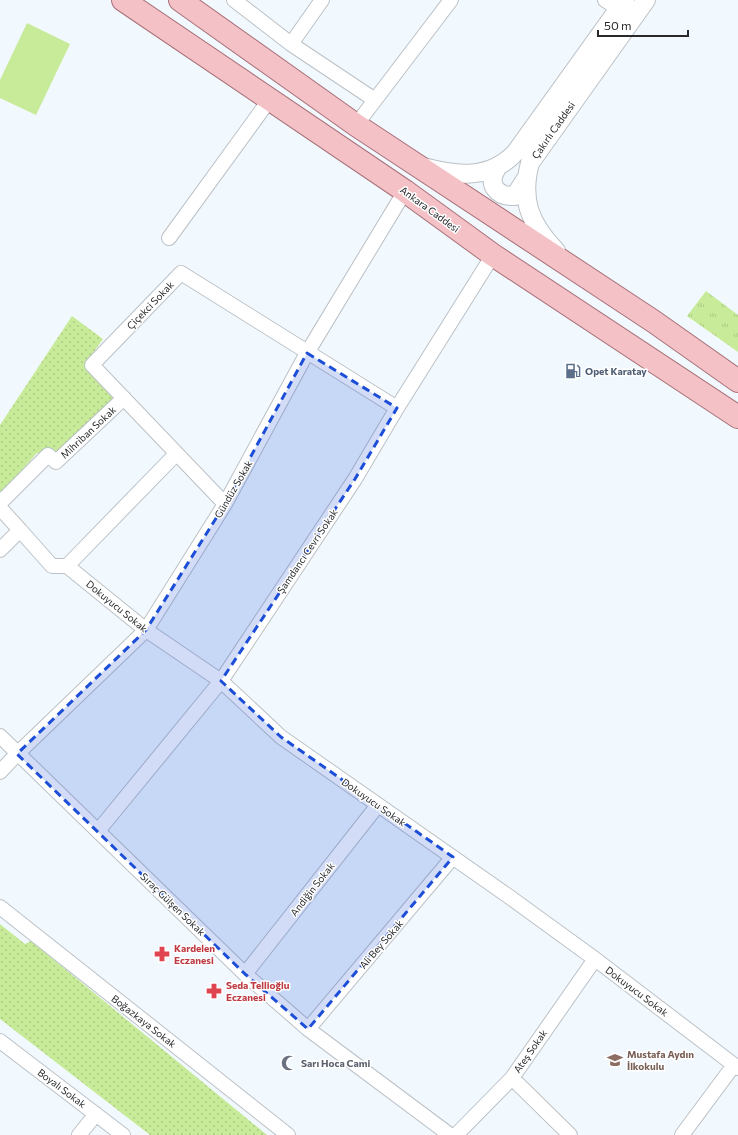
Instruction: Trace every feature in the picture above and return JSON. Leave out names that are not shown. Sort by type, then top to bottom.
[{"type":"main road","name":"Ankara Caddesi","points":[[123,0],[405,191],[493,254],[738,417]]},
{"type":"main road","points":[[180,0],[356,125],[653,321],[738,381]]},
{"type":"street","points":[[234,0],[291,44],[375,100]]},
{"type":"street","points":[[291,44],[322,0]]},
{"type":"street","points":[[356,125],[451,0]]},
{"type":"street","name":"Çakırlı Caddesi","points":[[571,268],[542,236],[532,220],[526,200],[525,180],[530,163],[646,0]]},
{"type":"street","name":"Çakırlı Caddesi","points":[[417,165],[439,171],[482,173],[506,163],[516,152],[616,3]]},
{"type":"street","points":[[170,238],[270,99]]},
{"type":"street","points":[[497,168],[492,176],[492,183],[497,191],[506,197],[515,196],[525,180]]},
{"type":"street","name":"Gündüz Sokak","points":[[0,772],[146,630],[225,504],[307,353],[405,191]]},
{"type":"street","name":"Şamdancı Cevri Sokak","points":[[98,831],[221,681],[355,479],[397,408],[493,254]]},
{"type":"street","name":"Çiçekci Sokak","points":[[225,504],[92,365],[181,273],[397,408]]},
{"type":"street","name":"Mihriban Sokak","points":[[0,503],[48,455],[56,462],[124,398]]},
{"type":"street","points":[[67,566],[176,454]]},
{"type":"street","points":[[0,508],[20,530],[0,550]]},
{"type":"street","name":"Dokuyucu Sokak","points":[[20,530],[52,566],[67,566],[146,630],[221,681],[281,736],[595,959],[736,1066]]},
{"type":"street","name":"Sıraç Gülşen Sokak","points":[[0,736],[245,974],[308,1029],[450,1135]]},
{"type":"street","name":"Andiğin Sokak","points":[[245,974],[378,805]]},
{"type":"street","name":"Ali Bey Sokak","points":[[308,1029],[453,858]]},
{"type":"street","name":"Boğazkaya Sokak","points":[[0,907],[288,1135]]},
{"type":"street","name":"Ateş Sokak","points":[[456,1135],[512,1078],[595,959]]},
{"type":"street","name":"Boyalı Sokak","points":[[0,1041],[123,1135]]},
{"type":"street","points":[[682,1135],[736,1066]]},
{"type":"street","points":[[512,1078],[570,1135]]},
{"type":"street","points":[[79,1135],[96,1114]]},
{"type":"highlighted area","points":[[307,353],[397,408],[355,479],[221,681],[281,737],[453,857],[308,1029],[245,974],[17,754],[146,630],[225,504]]},
{"type":"green space","points":[[27,23],[70,44],[36,115],[0,98],[0,80]]},
{"type":"green space","points":[[706,291],[738,315],[738,352],[687,316]]},
{"type":"green space","points":[[72,316],[103,339],[88,360],[118,395],[59,455],[37,453],[0,495],[0,425]]},
{"type":"green space","points":[[0,924],[25,944],[31,941],[267,1135],[150,1135],[0,1019]]},
{"type":"place","name":"Opet Karatay","points":[[573,371]]},
{"type":"place","name":"Kardelen Eczanesi","points":[[162,954]]},
{"type":"place","name":"Seda Tellioğlu Eczanesi","points":[[214,991]]},
{"type":"place","name":"Mustafa Aydın İlkokulu","points":[[615,1060]]},
{"type":"place","name":"Sarı Hoca Cami","points":[[289,1063]]}]
